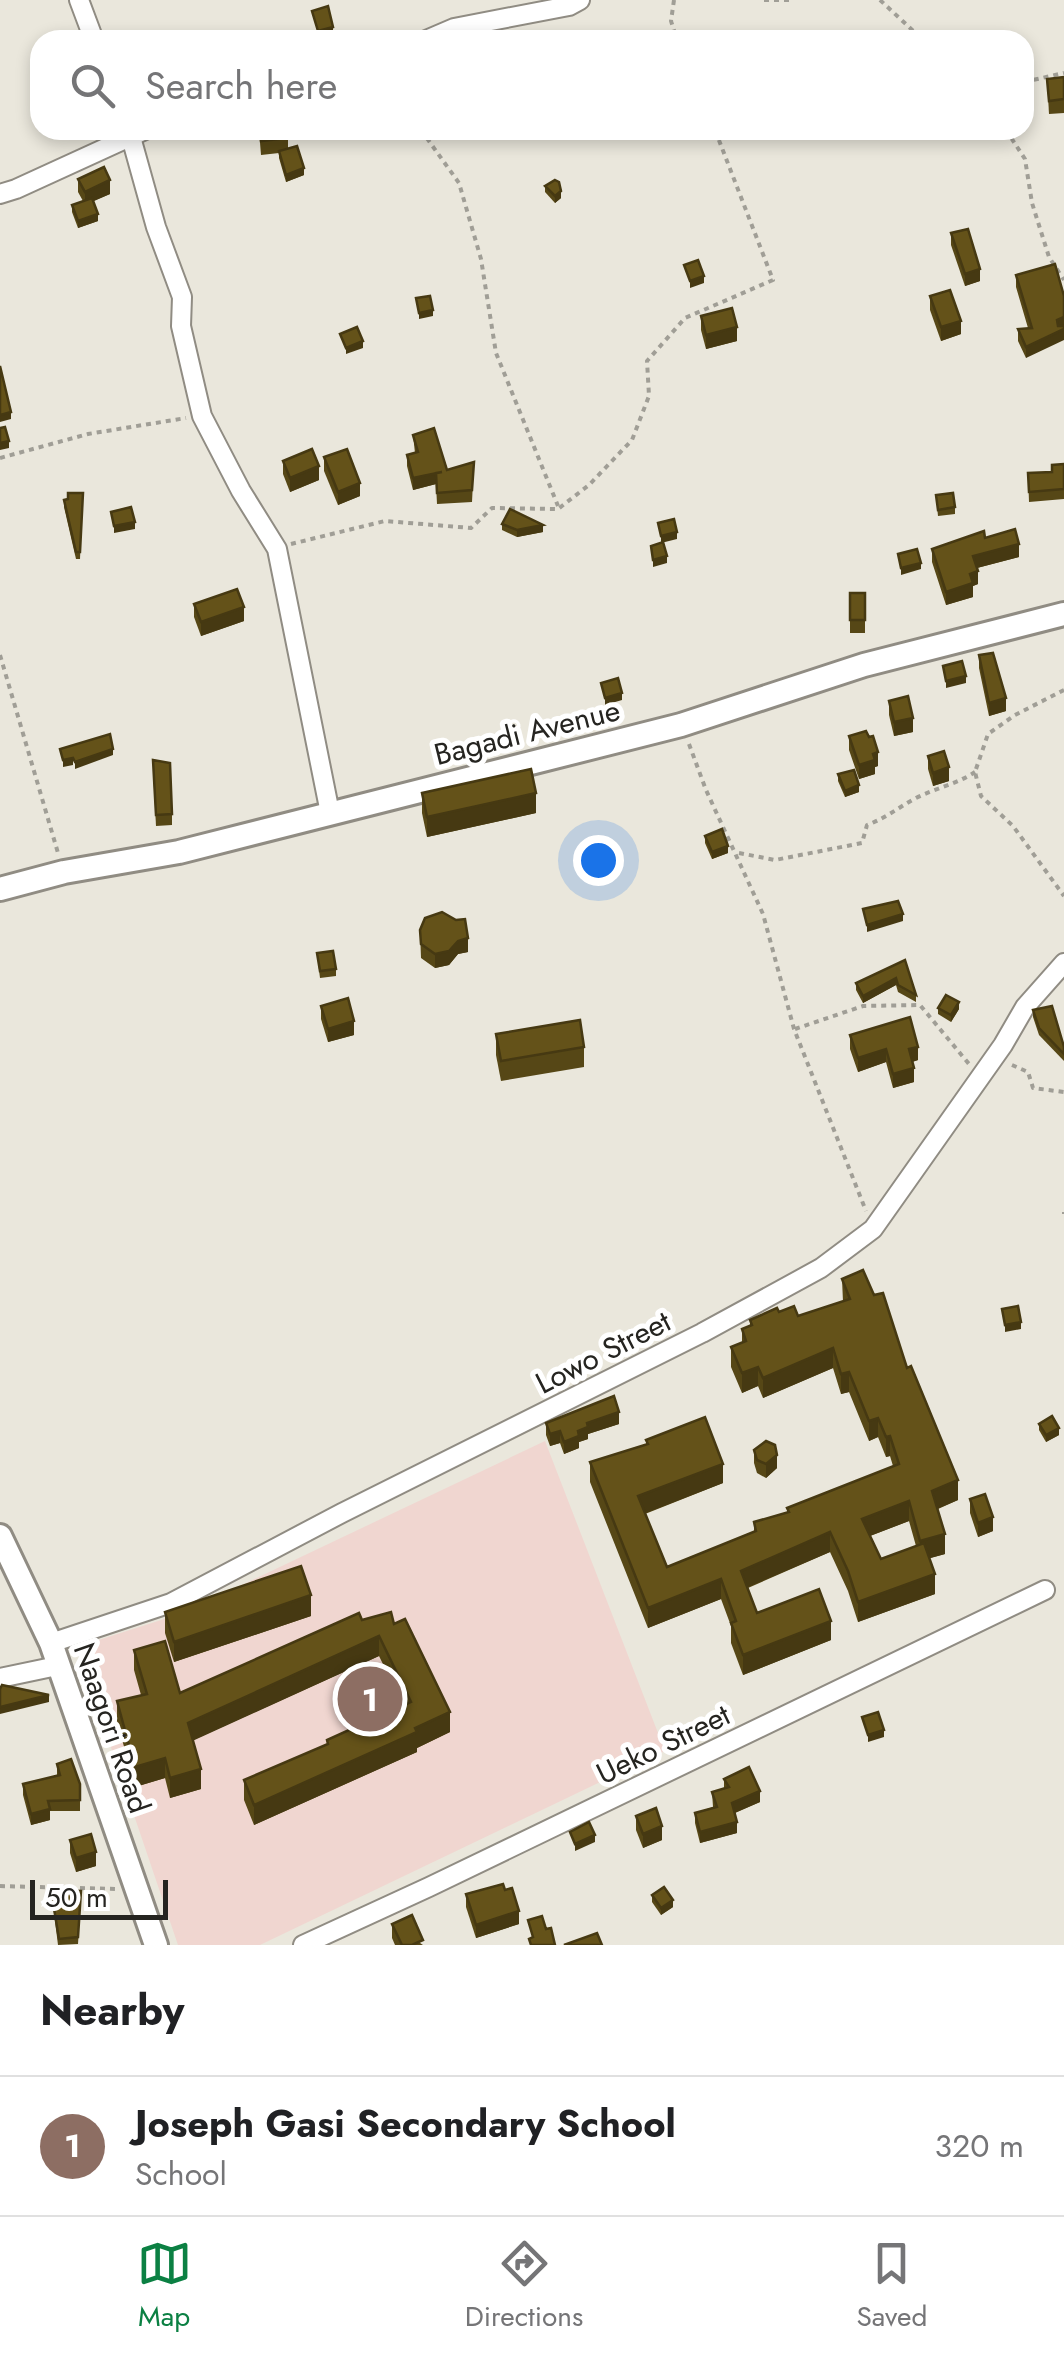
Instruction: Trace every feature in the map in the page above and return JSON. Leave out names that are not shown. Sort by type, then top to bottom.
[{"type":"street","points":[[79,0],[90,30]]},
{"type":"street","points":[[449,30],[569,6],[580,0]]},
{"type":"street","points":[[0,194],[117,140]]},
{"type":"street","points":[[137,140],[156,228],[182,297],[180,326],[202,416],[277,549],[330,812]]},
{"type":"street","name":"Bagadi Avenue","points":[[0,889],[64,872],[179,852],[682,724],[864,665],[1064,614]]},
{"type":"street","name":"Lowo Street","points":[[0,1678],[171,1602],[342,1512],[702,1333],[821,1268],[873,1229],[1025,1008],[1064,963]]},
{"type":"street","name":"Naagori Road","points":[[0,1536],[54,1655],[92,1752],[156,1945]]},
{"type":"street","name":"Ueko Street","points":[[303,1945],[430,1888],[1045,1590]]},
{"type":"path","points":[[674,0],[674,30]]},
{"type":"path","points":[[764,0],[792,0]]},
{"type":"path","points":[[880,0],[912,30]]},
{"type":"path","points":[[1034,80],[1064,73]]},
{"type":"path","points":[[428,140],[459,183],[482,259],[496,353],[558,508]]},
{"type":"path","points":[[277,549],[384,521],[470,528],[492,508],[558,508],[589,485],[632,440],[649,396],[648,361],[685,318],[773,280],[719,140]]},
{"type":"path","points":[[1012,140],[1024,159],[1049,257],[1064,280]]},
{"type":"path","points":[[0,458],[88,434],[202,416]]},
{"type":"path","points":[[0,655],[64,872]]},
{"type":"path","points":[[1064,690],[1015,714],[988,734],[976,772],[981,796],[1013,826],[1064,896]]},
{"type":"path","points":[[682,724],[706,790],[764,914],[794,1029],[873,1229]]},
{"type":"path","points":[[736,853],[774,860],[862,843],[867,826],[892,816],[913,799],[958,783],[976,772]]},
{"type":"path","points":[[794,1029],[863,1006],[920,1005],[980,1077],[1007,1062],[1028,1072],[1034,1088],[1064,1092]]},
{"type":"path","points":[[0,1886],[135,1890]]},
{"type":"shaded area","points":[[545,1441],[665,1751],[260,1945],[178,1945],[77,1647],[183,1613]]},
{"type":"building","points":[[328,6],[333,27],[318,30],[312,11]]},
{"type":"building","points":[[1064,77],[1064,99],[1049,101],[1047,79]]},
{"type":"building","points":[[297,146],[304,168],[286,175],[279,151]]},
{"type":"building","points":[[104,167],[110,180],[85,192],[78,179]]},
{"type":"building","points":[[555,180],[561,191],[555,196],[545,186]]},
{"type":"building","points":[[92,198],[98,214],[78,221],[72,205]]},
{"type":"building","points":[[968,229],[980,269],[965,274],[951,233]]},
{"type":"building","points":[[698,260],[704,276],[690,281],[684,265]]},
{"type":"building","points":[[1055,264],[1064,296],[1064,317],[1057,320],[1064,329],[1026,347],[1018,329],[1032,328],[1016,275]]},
{"type":"building","points":[[950,290],[961,321],[941,327],[930,296]]},
{"type":"building","points":[[430,296],[433,310],[419,313],[416,298]]},
{"type":"building","points":[[732,308],[737,327],[706,335],[701,316]]},
{"type":"building","points":[[357,327],[363,341],[346,348],[340,334]]},
{"type":"building","points":[[0,366],[11,412],[0,415]]},
{"type":"building","points":[[5,427],[9,441],[0,443],[0,428]]},
{"type":"building","points":[[434,428],[447,470],[474,462],[472,490],[437,493],[436,473],[413,478],[407,455],[418,452],[413,435]]},
{"type":"building","points":[[312,449],[319,466],[290,478],[283,461]]},
{"type":"building","points":[[347,449],[360,483],[338,492],[324,457]]},
{"type":"building","points":[[1064,464],[1064,489],[1029,492],[1028,473],[1052,472],[1052,465]]},
{"type":"building","points":[[68,493],[83,493],[80,552],[76,552],[64,500]]},
{"type":"building","points":[[953,493],[955,507],[938,510],[936,495]]},
{"type":"building","points":[[131,507],[135,522],[114,526],[111,512]]},
{"type":"building","points":[[510,509],[543,525],[517,530],[502,524]]},
{"type":"building","points":[[674,519],[677,532],[661,536],[658,523]]},
{"type":"building","points":[[1015,529],[1019,544],[973,556],[978,571],[970,574],[973,583],[946,592],[932,549],[984,531],[985,538]]},
{"type":"building","points":[[663,542],[667,556],[653,560],[651,546]]},
{"type":"building","points":[[917,549],[921,563],[901,568],[898,554]]},
{"type":"building","points":[[237,589],[244,607],[201,622],[194,604]]},
{"type":"building","points":[[850,593],[865,593],[865,620],[850,620]]},
{"type":"building","points":[[993,653],[1006,698],[989,703],[979,655]]},
{"type":"building","points":[[962,661],[966,676],[946,681],[943,666]]},
{"type":"building","points":[[618,678],[622,693],[605,698],[601,683]]},
{"type":"building","points":[[908,696],[913,718],[894,722],[889,701]]},
{"type":"building","points":[[866,731],[869,737],[873,736],[878,752],[873,754],[875,760],[859,765],[849,736]]},
{"type":"building","points":[[110,734],[113,749],[75,762],[73,758],[63,760],[60,749]]},
{"type":"building","points":[[944,751],[949,767],[933,773],[928,756]]},
{"type":"building","points":[[153,760],[170,763],[172,814],[156,815]]},
{"type":"building","points":[[531,769],[536,793],[427,817],[422,793]]},
{"type":"building","points":[[854,770],[859,785],[845,791],[838,774]]},
{"type":"building","points":[[722,829],[728,846],[712,852],[705,836]]},
{"type":"building","points":[[898,901],[903,914],[867,925],[863,909]]},
{"type":"building","points":[[442,912],[456,920],[465,919],[468,938],[458,941],[449,951],[435,954],[421,944],[420,930],[425,918]]},
{"type":"building","points":[[333,951],[336,969],[320,971],[317,953]]},
{"type":"building","points":[[905,960],[916,995],[898,985],[896,978],[863,996],[856,983]]},
{"type":"building","points":[[946,995],[959,1002],[951,1015],[938,1008]]},
{"type":"building","points":[[348,998],[354,1021],[328,1029],[321,1006]]},
{"type":"building","points":[[1052,1006],[1064,1054],[1039,1028],[1033,1010]]},
{"type":"building","points":[[910,1017],[918,1047],[909,1049],[914,1068],[893,1074],[886,1049],[858,1058],[850,1035]]},
{"type":"building","points":[[580,1020],[584,1047],[501,1061],[496,1034]]},
{"type":"building","points":[[863,1270],[874,1295],[883,1293],[907,1368],[911,1366],[958,1480],[932,1491],[945,1534],[920,1541],[909,1501],[862,1519],[881,1559],[924,1543],[935,1574],[858,1602],[830,1532],[741,1571],[757,1613],[819,1589],[831,1621],[743,1655],[721,1579],[648,1608],[590,1462],[648,1444],[646,1440],[705,1417],[723,1464],[638,1496],[667,1567],[756,1531],[754,1522],[789,1512],[787,1508],[899,1464],[890,1436],[886,1437],[878,1418],[869,1421],[849,1372],[841,1374],[833,1348],[763,1378],[758,1367],[742,1373],[731,1347],[746,1341],[742,1329],[752,1325],[750,1320],[777,1308],[779,1312],[794,1306],[798,1316],[850,1299],[842,1279]]},
{"type":"building","points":[[1018,1306],[1021,1322],[1005,1325],[1002,1309]]},
{"type":"building","points":[[614,1396],[619,1412],[587,1423],[588,1427],[578,1431],[579,1436],[564,1442],[560,1431],[550,1434],[546,1423]]},
{"type":"building","points":[[1052,1416],[1059,1428],[1046,1435],[1039,1424]]},
{"type":"building","points":[[766,1441],[775,1445],[777,1455],[766,1464],[757,1460],[754,1450]]},
{"type":"building","points":[[985,1494],[993,1517],[978,1523],[970,1499]]},
{"type":"building","points":[[301,1566],[311,1595],[174,1642],[165,1612]]},
{"type":"building","points":[[391,1612],[394,1624],[405,1619],[450,1712],[415,1728],[417,1732],[254,1805],[244,1780],[411,1702],[379,1636],[188,1723],[201,1769],[170,1778],[165,1758],[135,1767],[117,1701],[147,1694],[134,1650],[165,1641],[180,1693],[359,1613],[362,1620]]},
{"type":"building","points":[[2,1685],[49,1695],[0,1707]]},
{"type":"building","points":[[878,1712],[884,1730],[868,1735],[862,1717]]},
{"type":"building","points":[[71,1759],[80,1784],[80,1800],[48,1801],[50,1809],[31,1814],[23,1784],[60,1775],[57,1764]]},
{"type":"building","points":[[749,1767],[760,1791],[732,1803],[737,1822],[700,1832],[695,1813],[717,1807],[712,1792],[729,1787],[724,1779]]},
{"type":"building","points":[[656,1808],[662,1826],[643,1834],[636,1816]]},
{"type":"building","points":[[589,1822],[595,1835],[575,1844],[570,1832]]},
{"type":"building","points":[[91,1834],[96,1852],[76,1858],[70,1840]]},
{"type":"building","points":[[503,1884],[505,1890],[512,1888],[519,1911],[476,1925],[466,1894]]},
{"type":"building","points":[[664,1887],[673,1900],[661,1908],[652,1895]]},
{"type":"building","points":[[51,1890],[81,1891],[78,1937],[59,1939]]},
{"type":"building","points":[[412,1915],[423,1940],[402,1945],[392,1924]]},
{"type":"building","points":[[542,1916],[546,1929],[551,1928],[555,1945],[531,1945],[528,1920]]},
{"type":"building","points":[[597,1933],[602,1945],[564,1945]]},
{"type":"place","name":"Joseph Gasi Secondary School","points":[[370,1699]]}]
